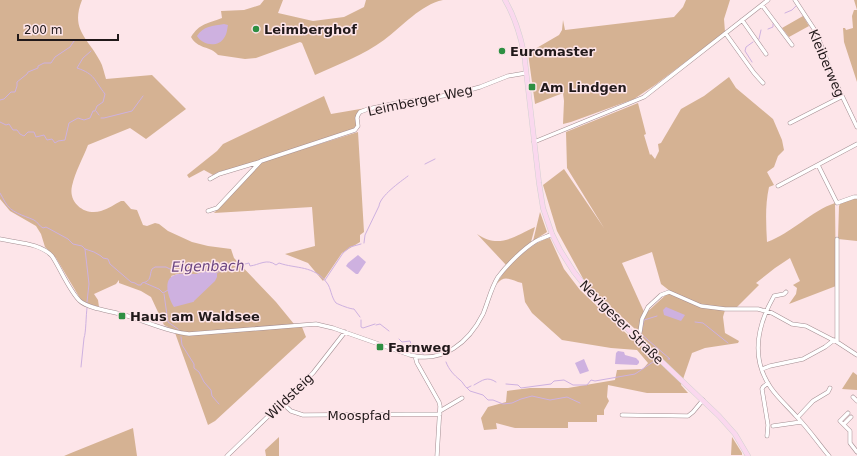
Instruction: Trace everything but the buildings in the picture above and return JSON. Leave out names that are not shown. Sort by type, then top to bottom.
[{"type":"main road","name":"Nevigeser Straße","points":[[506,0],[515,19],[520,36],[543,208],[552,234],[566,262],[594,297],[703,400],[735,434],[748,456]]},
{"type":"street","points":[[534,142],[644,97],[768,0]]},
{"type":"street","name":"Kleiberweg","points":[[795,0],[816,32],[841,97],[857,127]]},
{"type":"street","points":[[762,5],[792,45]]},
{"type":"street","points":[[742,20],[766,54]]},
{"type":"street","points":[[726,34],[763,83]]},
{"type":"street","name":"Leimberger Weg","points":[[208,211],[217,208],[261,161],[355,130],[358,126],[357,118],[360,112],[397,103],[455,94],[480,87],[508,76],[526,73]]},
{"type":"street","points":[[790,123],[841,97]]},
{"type":"street","points":[[778,186],[857,144]]},
{"type":"street","points":[[210,180],[218,174],[261,161]]},
{"type":"street","points":[[818,165],[837,203],[857,197]]},
{"type":"street","points":[[0,239],[41,248],[47,251],[52,256],[76,297],[83,303],[179,333],[194,334],[308,324],[324,326],[345,332],[416,356],[431,357],[439,356],[448,352],[458,345],[477,325],[499,276],[528,247],[538,240],[552,234]]},
{"type":"street","points":[[836,341],[837,239]]},
{"type":"street","points":[[637,338],[640,332],[642,319],[647,308],[666,292],[672,293],[701,306],[725,309],[758,309],[766,311],[792,324],[806,326],[836,341],[857,355]]},
{"type":"street","points":[[786,292],[784,294],[774,296],[766,311],[759,331],[757,348],[758,359],[768,384],[798,417],[829,456]]},
{"type":"street","name":"Wildsteig","points":[[227,456],[313,373],[345,332]]},
{"type":"street","points":[[762,369],[803,358],[836,341]]},
{"type":"street","points":[[416,356],[417,363],[438,398],[440,406],[437,456]]},
{"type":"street","points":[[767,436],[768,426],[762,389],[768,384]]},
{"type":"street","points":[[798,417],[813,401],[828,392],[830,388]]},
{"type":"street","points":[[853,397],[857,402]]},
{"type":"street","points":[[440,413],[462,398]]},
{"type":"street","points":[[622,415],[688,416],[694,412],[703,400]]},
{"type":"street","name":"Moospfad","points":[[282,403],[291,411],[303,415],[440,413]]},
{"type":"street","points":[[848,413],[840,421],[850,431],[850,443],[857,452]]},
{"type":"street","points":[[844,424],[851,417]]},
{"type":"street","points":[[773,426],[802,422]]},
{"type":"shaded area","points":[[0,0],[82,0],[79,10],[79,26],[101,63],[106,79],[152,75],[186,109],[146,139],[130,128],[88,145],[73,181],[71,192],[75,203],[84,210],[95,212],[104,210],[121,201],[124,201],[131,209],[137,210],[143,225],[147,226],[155,223],[159,224],[168,231],[192,242],[231,249],[234,258],[276,302],[294,324],[302,327],[306,337],[215,421],[208,425],[174,330],[164,325],[151,297],[141,291],[119,283],[119,280],[116,284],[94,294],[98,300],[99,307],[81,300],[56,258],[45,247],[41,234],[36,226],[10,211],[0,199]],"holes":[[[208,270],[193,302],[171,276],[178,274],[198,274]]]},
{"type":"shaded area","points":[[264,0],[283,0],[278,13],[313,21],[344,17],[364,7],[366,0],[443,0],[427,6],[419,11],[384,40],[368,50],[315,75],[302,43],[300,42],[256,58],[245,59],[218,55],[212,50],[197,44],[191,37],[201,26],[222,18],[221,11],[244,10],[260,5]]},
{"type":"shaded area","points":[[686,0],[730,0],[724,19],[725,32],[655,85],[634,99],[563,124],[563,93],[535,104],[528,53],[559,35],[562,30],[563,20],[565,30],[674,17],[683,7]]},
{"type":"shaded area","points":[[854,0],[857,0],[857,10]]},
{"type":"shaded area","points":[[854,10],[857,10],[857,82],[844,42],[843,28],[846,30],[853,28],[852,16]]},
{"type":"shaded area","points":[[803,16],[809,26],[789,37],[782,28]]},
{"type":"shaded area","points":[[224,24],[228,25],[226,33],[218,43],[210,44],[202,42],[197,36],[205,28]]},
{"type":"shaded area","points":[[729,77],[736,88],[773,119],[782,140],[784,150],[778,156],[774,167],[767,172],[774,185],[769,187],[767,201],[767,242],[785,233],[818,211],[835,203],[836,286],[789,304],[796,294],[797,288],[793,285],[800,281],[790,258],[756,283],[759,285],[736,308],[725,310],[723,317],[725,333],[739,341],[738,343],[705,348],[692,353],[681,385],[688,393],[647,393],[608,385],[607,397],[609,401],[604,410],[604,415],[597,415],[597,422],[568,422],[568,428],[515,428],[496,423],[497,429],[484,430],[481,418],[488,407],[506,402],[507,391],[530,388],[568,388],[615,380],[617,370],[643,369],[648,363],[637,350],[611,348],[562,340],[532,313],[525,302],[522,283],[505,278],[497,284],[505,271],[528,249],[550,238],[564,269],[580,290],[629,336],[635,329],[586,284],[557,231],[543,185],[564,169],[604,228],[567,168],[566,132],[638,103],[646,134],[644,135],[650,155],[651,154],[655,159],[659,151],[658,144],[661,143],[681,109],[704,96]],"holes":[[[652,252],[661,284],[670,291],[645,314],[622,263]]]},
{"type":"shaded area","points":[[324,96],[331,114],[366,108],[357,113],[357,124],[355,128],[253,163],[218,172],[213,175],[204,170],[189,178],[187,175],[217,151],[223,144]]},
{"type":"shaded area","points":[[358,132],[364,232],[360,235],[360,242],[342,253],[323,281],[308,263],[285,254],[315,246],[312,207],[214,213],[262,162]]},
{"type":"shaded area","points":[[857,198],[857,241],[838,239],[839,206],[840,204]]},
{"type":"shaded area","points":[[540,212],[547,232],[533,241]]},
{"type":"shaded area","points":[[535,227],[531,242],[507,266],[477,234],[492,241],[499,241],[513,238]]},
{"type":"shaded area","points":[[358,255],[366,262],[358,274],[356,274],[346,266]]},
{"type":"shaded area","points":[[208,270],[217,273],[215,281],[193,302],[174,307],[167,288],[169,279],[178,274],[196,274]]},
{"type":"shaded area","points":[[666,307],[685,315],[681,321],[664,315],[663,310]]},
{"type":"shaded area","points":[[618,351],[624,352],[625,355],[636,358],[639,363],[637,365],[615,364],[616,353]]},
{"type":"shaded area","points":[[584,359],[589,371],[580,374],[575,363]]},
{"type":"shaded area","points":[[853,372],[857,375],[857,390],[842,389]]},
{"type":"shaded area","points":[[133,428],[137,456],[64,456],[71,453]]},
{"type":"shaded area","points":[[279,437],[279,456],[266,456],[265,450]]},
{"type":"shaded area","points":[[732,437],[742,453],[742,455],[731,455]]},
{"type":"waterway","points":[[785,13],[792,10],[796,6]]},
{"type":"waterway","points":[[768,29],[773,27],[773,24]]},
{"type":"waterway","points":[[759,39],[761,30]]},
{"type":"waterway","points":[[0,100],[4,99],[11,92],[15,92],[17,82],[28,72],[38,68],[38,66],[44,63],[51,63],[55,57],[70,47],[76,40]]},
{"type":"waterway","points":[[752,62],[745,51],[746,47],[753,42]]},
{"type":"waterway","points":[[0,122],[6,125],[9,124],[13,130],[17,130],[24,136],[28,132],[34,132],[36,137],[44,135],[47,140],[52,139],[55,143],[65,140],[69,123],[78,118],[84,120],[90,118],[97,106],[103,102],[105,94],[94,78],[83,70],[77,68],[83,58],[91,51]]},
{"type":"waterway","points":[[101,118],[132,111],[143,96]]},
{"type":"waterway","points":[[96,111],[99,115]]},
{"type":"waterway","points":[[425,164],[435,159]]},
{"type":"waterway","points":[[364,243],[365,235],[380,202],[391,190],[408,176]]},
{"type":"waterway","name":"Eigenbach","points":[[0,193],[4,201],[11,209],[34,220],[43,228],[46,227],[68,239],[73,244],[82,246],[85,249],[108,259],[110,264],[131,282],[138,285],[141,285],[149,280],[152,269],[155,267],[166,267],[172,270],[198,269],[220,264],[241,265],[249,263],[250,266],[266,262],[276,265],[279,263],[304,268],[316,273],[327,283],[336,303],[354,309],[360,317]]},
{"type":"waterway","points":[[325,280],[343,253],[350,247],[361,244]]},
{"type":"waterway","points":[[85,249],[89,284],[87,302]]},
{"type":"waterway","points":[[217,273],[231,264]]},
{"type":"waterway","points":[[145,283],[159,289],[163,293],[168,290]]},
{"type":"waterway","points":[[164,294],[168,322],[178,329]]},
{"type":"waterway","points":[[81,367],[87,308]]},
{"type":"waterway","name":"Eigenbach","points":[[657,316],[644,320],[641,334],[670,359],[668,359]]},
{"type":"waterway","name":"Eigenbach","points":[[361,320],[361,327],[363,328],[375,324]]},
{"type":"waterway","name":"Eigenbach","points":[[695,322],[703,323],[728,343]]},
{"type":"waterway","name":"Eigenbach","points":[[376,325],[380,324],[389,331]]},
{"type":"waterway","points":[[181,337],[182,345],[194,364],[194,368],[199,372],[204,382],[211,390],[212,396],[219,404]]},
{"type":"waterway","name":"Eigenbach","points":[[399,339],[402,342],[410,341],[411,344],[417,345],[416,352],[422,352],[423,354]]},
{"type":"waterway","name":"Eigenbach","points":[[446,362],[452,372],[467,388],[471,386]]},
{"type":"waterway","name":"Eigenbach","points":[[506,384],[518,385],[521,388],[551,384],[554,381],[564,380],[573,385],[587,385],[591,380],[595,381],[635,374],[653,362]]},
{"type":"waterway","name":"Eigenbach","points":[[474,385],[487,379],[496,382]]},
{"type":"waterway","points":[[467,388],[470,391],[483,395],[488,400],[493,400],[503,404],[512,403],[532,396],[550,400],[567,397],[580,403]]},
{"type":"place","name":"Leimberghof","points":[[256,29]]},
{"type":"place","name":"Euromaster","points":[[502,51]]},
{"type":"place","name":"Am Lindgen","points":[[532,87]]},
{"type":"place","name":"Haus am Waldsee","points":[[122,316]]},
{"type":"place","name":"Farnweg","points":[[380,347]]}]
